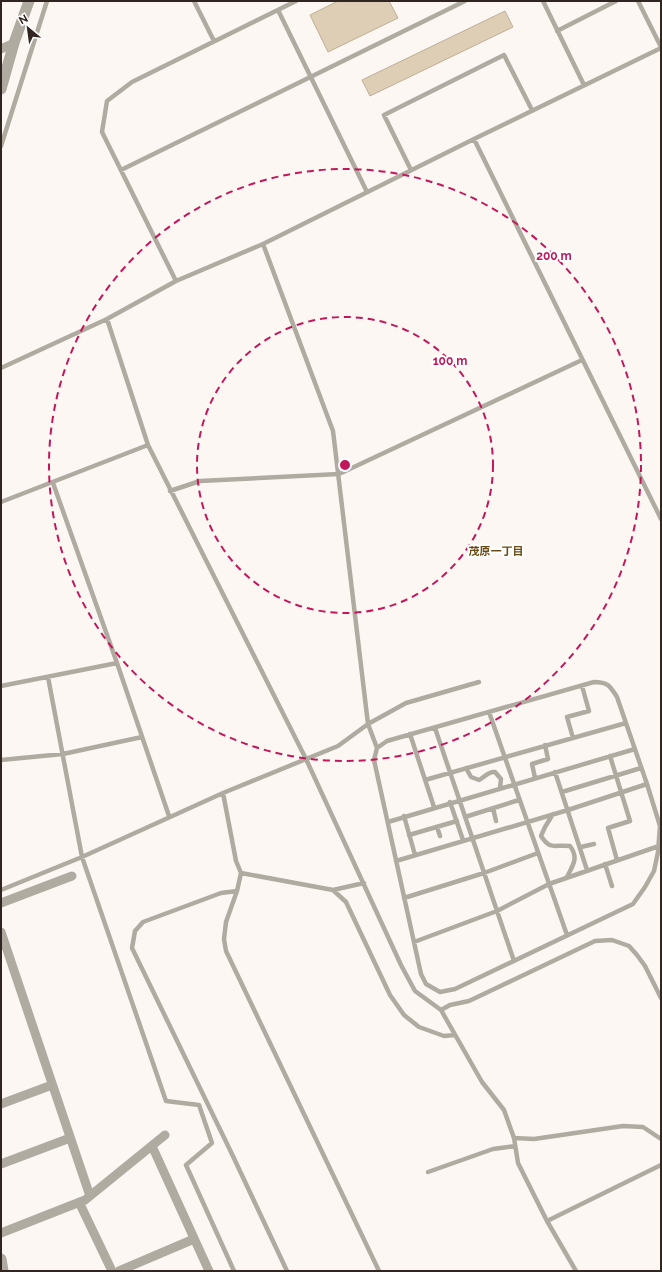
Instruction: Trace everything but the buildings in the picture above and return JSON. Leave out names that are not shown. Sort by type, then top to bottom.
[{"type":"street","points":[[1,89],[28,1]]},
{"type":"street","points":[[1,49],[14,43]]},
{"type":"street","points":[[1,903],[72,876]]},
{"type":"street","points":[[1,932],[90,1196]]},
{"type":"street","points":[[1,1104],[52,1085]]},
{"type":"street","points":[[1,1233],[85,1200],[165,1135]]},
{"type":"street","points":[[1,1164],[70,1138]]},
{"type":"street","points":[[152,1146],[208,1271]]},
{"type":"street","points":[[79,1202],[112,1271]]},
{"type":"street","points":[[119,1271],[194,1239]]},
{"type":"street","points":[[1,1259],[3,1271]]},
{"type":"lane","points":[[1,146],[47,1]]},
{"type":"lane","points":[[194,1],[214,42]]},
{"type":"lane","points":[[176,281],[102,132],[108,100],[132,82],[296,1]]},
{"type":"lane","points":[[121,170],[465,1]]},
{"type":"lane","points":[[543,1],[584,85]]},
{"type":"lane","points":[[557,31],[616,1]]},
{"type":"lane","points":[[1,368],[107,319],[176,281],[263,244],[661,47],[638,1]]},
{"type":"lane","points":[[278,10],[367,192]]},
{"type":"lane","points":[[411,170],[384,115],[504,55],[532,110]]},
{"type":"lane","points":[[474,139],[661,519]]},
{"type":"lane","points":[[263,244],[333,431],[368,724],[377,748],[374,760],[421,974],[426,984],[440,992],[455,989],[633,904],[654,871],[659,846],[660,826],[617,697],[611,687],[603,682],[594,682],[410,734],[387,741],[377,748]]},
{"type":"lane","points":[[107,319],[148,446],[306,758],[402,965],[415,991],[441,1010],[482,1082],[504,1110],[514,1138],[518,1164],[547,1221],[576,1271]]},
{"type":"lane","points":[[170,491],[200,481],[339,474],[582,360]]},
{"type":"lane","points":[[1,502],[148,446]]},
{"type":"lane","points":[[53,483],[117,663],[169,816]]},
{"type":"lane","points":[[1,686],[117,663]]},
{"type":"lane","points":[[48,677],[82,857],[166,1101],[199,1105],[212,1143],[186,1166],[234,1271]]},
{"type":"lane","points":[[1,890],[82,857],[169,816],[338,746],[368,724],[406,703],[479,682]]},
{"type":"lane","points":[[573,738],[567,717],[589,711],[582,686]]},
{"type":"lane","points":[[489,712],[567,935]]},
{"type":"lane","points":[[425,780],[626,723]]},
{"type":"lane","points":[[435,728],[514,961]]},
{"type":"lane","points":[[410,734],[434,807]]},
{"type":"lane","points":[[1,760],[63,754],[142,737]]},
{"type":"lane","points":[[535,778],[532,764],[548,759],[545,745]]},
{"type":"lane","points":[[388,822],[460,799],[634,749]]},
{"type":"lane","points":[[610,756],[630,821],[608,828],[617,860]]},
{"type":"lane","points":[[466,768],[471,777],[479,780],[488,773],[492,771],[495,772],[501,779],[500,788]]},
{"type":"lane","points":[[562,792],[641,768]]},
{"type":"lane","points":[[555,772],[581,847],[587,870]]},
{"type":"lane","points":[[396,861],[472,837],[568,810],[647,784]]},
{"type":"lane","points":[[223,793],[236,861],[241,873],[237,891],[226,922],[224,939],[226,951],[379,1271]]},
{"type":"lane","points":[[465,816],[519,800]]},
{"type":"lane","points":[[450,802],[463,840]]},
{"type":"lane","points":[[492,808],[496,821]]},
{"type":"lane","points":[[553,814],[541,836],[547,844],[553,847],[562,845],[570,846],[574,852],[574,862],[567,877]]},
{"type":"lane","points":[[404,816],[415,855]]},
{"type":"lane","points":[[409,835],[456,821]]},
{"type":"lane","points":[[437,827],[440,836]]},
{"type":"lane","points":[[581,847],[594,844]]},
{"type":"lane","points":[[414,942],[497,911],[549,884],[659,846]]},
{"type":"lane","points":[[404,898],[484,873],[538,853]]},
{"type":"lane","points":[[605,864],[612,886]]},
{"type":"lane","points":[[241,873],[333,890],[364,883]]},
{"type":"lane","points":[[333,890],[346,902],[390,995],[404,1015],[419,1027],[444,1036],[455,1035]]},
{"type":"lane","points":[[237,891],[221,893],[144,922],[135,931],[132,948],[287,1271]]},
{"type":"lane","points":[[441,1010],[450,1005],[469,1000],[595,941],[612,940],[629,946],[637,955],[645,966],[661,998]]},
{"type":"lane","points":[[514,1138],[534,1139],[623,1126],[643,1126],[661,1139]]},
{"type":"lane","points":[[428,1172],[493,1149],[515,1146]]},
{"type":"lane","points":[[547,1221],[661,1165]]},
{"type":"district","name":"茂原一丁目","points":[[496,551]]}]
